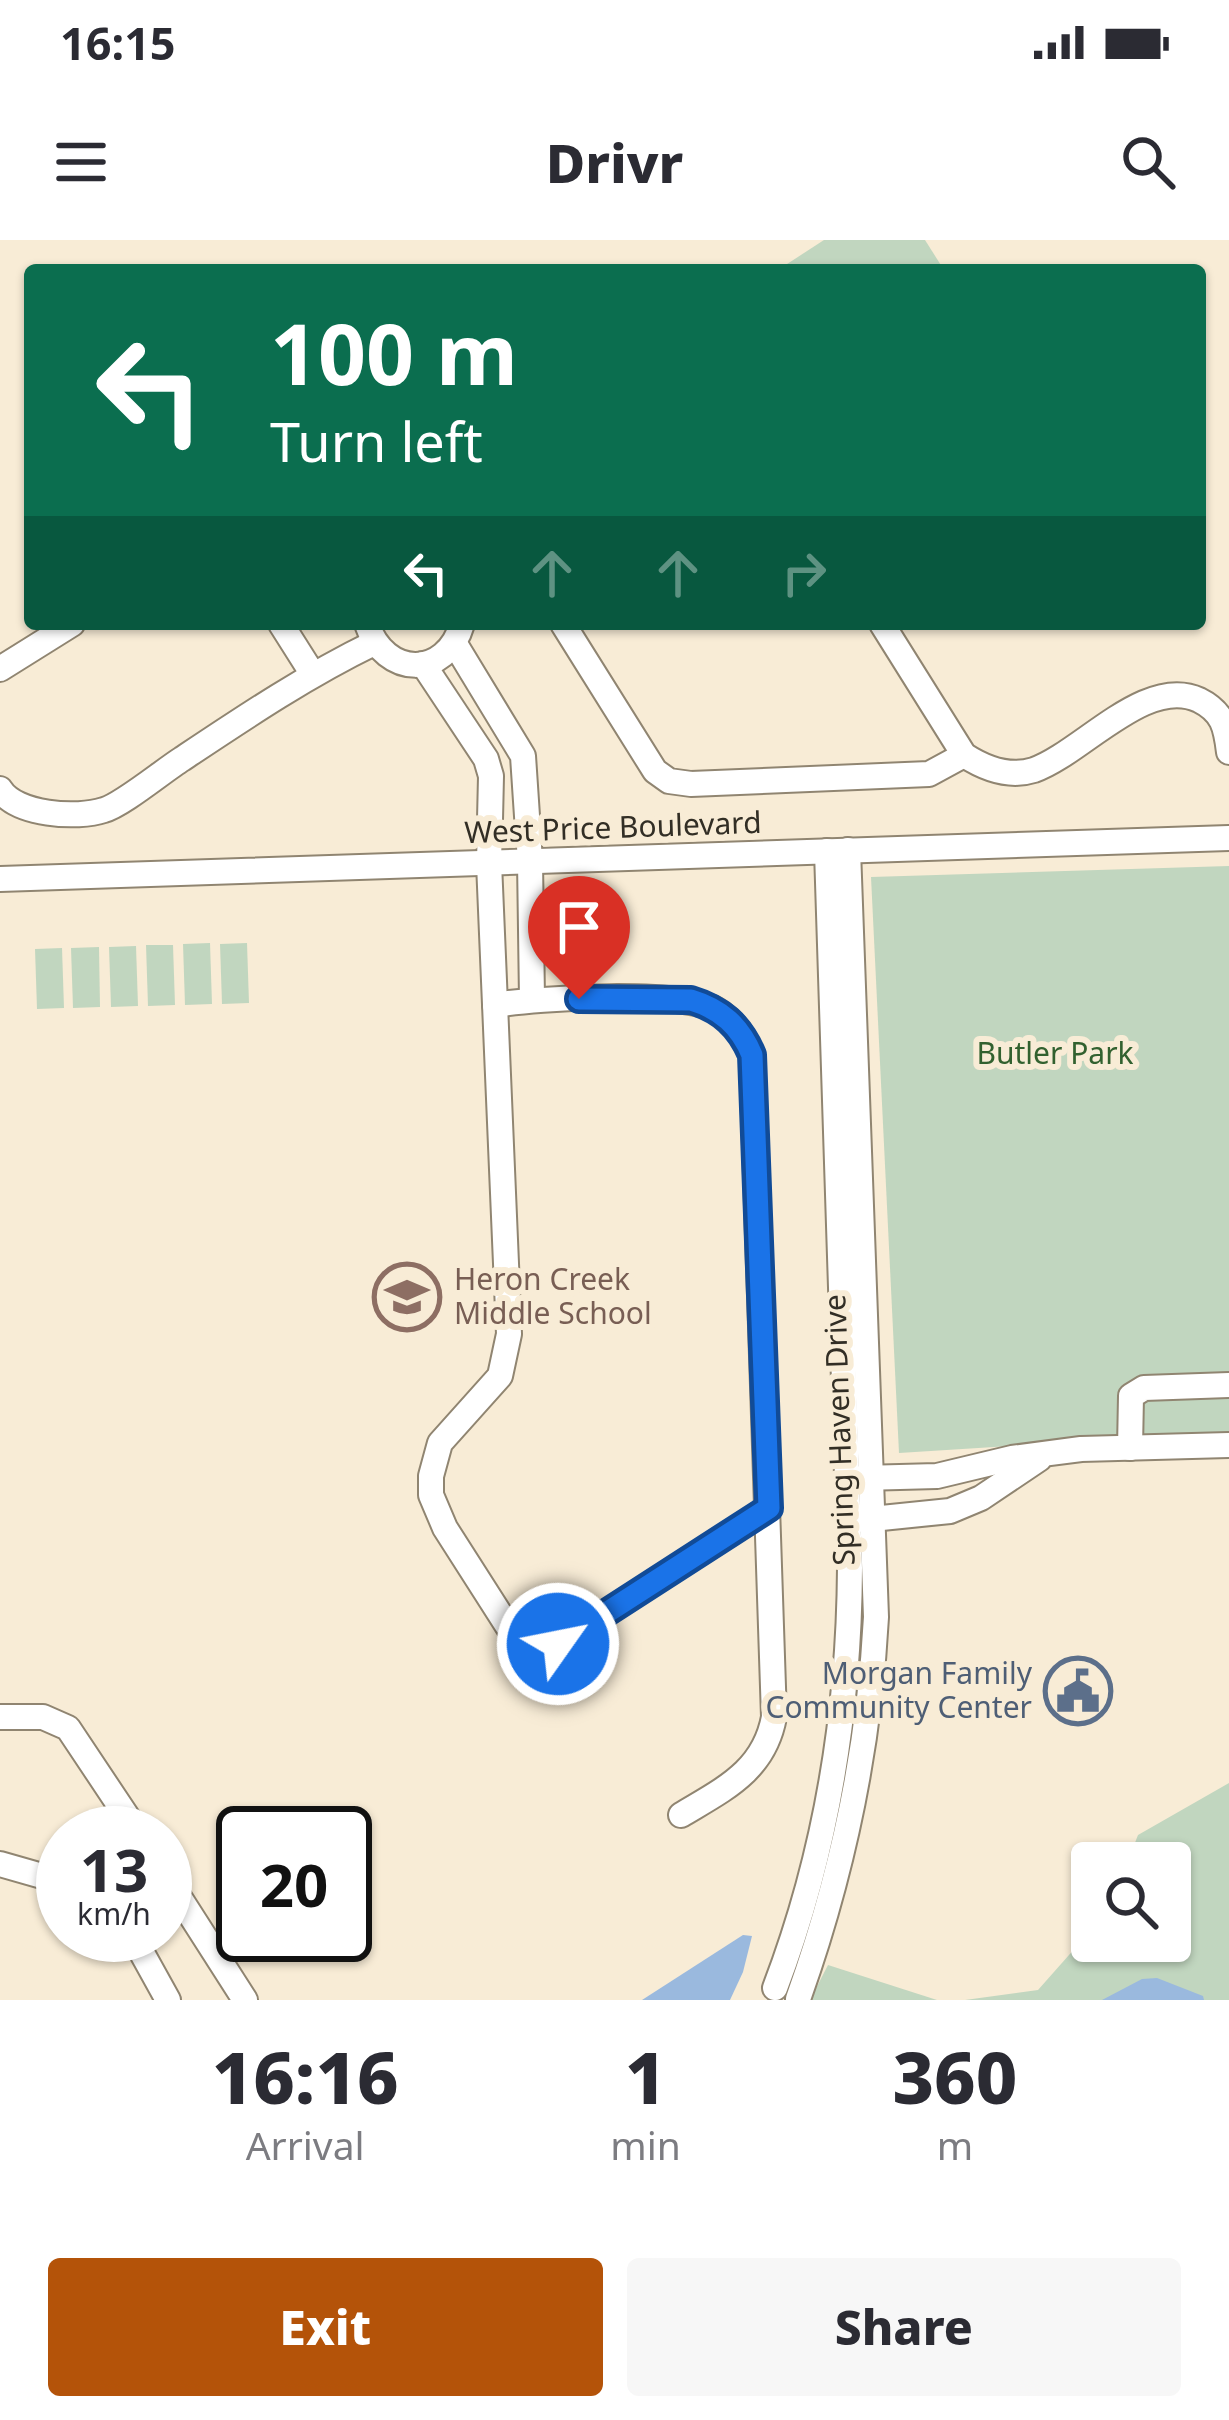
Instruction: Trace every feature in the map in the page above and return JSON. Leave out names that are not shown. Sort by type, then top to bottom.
[{"type":"street","points":[[0,669],[62,630]]},
{"type":"street","points":[[285,630],[312,673]]},
{"type":"street","points":[[566,630],[655,770],[669,781],[692,784],[929,774],[964,755]]},
{"type":"street","points":[[886,630],[964,755],[983,767],[1031,771],[1138,706],[1166,695],[1189,696],[1214,707],[1226,726],[1229,752]]},
{"type":"street","points":[[0,789],[20,808],[44,813],[104,811],[370,633],[387,656],[405,664],[441,657],[459,634],[523,756],[532,999]]},
{"type":"street","points":[[423,664],[486,759],[490,776],[489,862],[509,1334],[500,1376],[448,1432],[434,1460],[431,1495],[445,1528],[521,1647],[536,1652],[558,1644],[769,1508]]},
{"type":"street","points":[[486,759],[515,742]]},
{"type":"street","name":"West Price Boulevard","points":[[0,879],[1229,838]]},
{"type":"street","name":"Spring Haven Drive","points":[[787,1994],[806,1940],[841,1740],[861,1520],[838,851]]},
{"type":"street","points":[[495,1005],[532,999],[691,1000],[719,1012],[746,1041],[754,1070],[774,1718],[770,1739],[749,1772],[681,1815]]},
{"type":"street","points":[[1130,1448],[1129,1407],[1132,1396],[1144,1388],[1229,1385]]},
{"type":"street","points":[[860,1478],[937,1476],[1052,1453],[1229,1444]]},
{"type":"street","points":[[861,1520],[950,1511],[981,1498],[1027,1464],[1052,1453]]},
{"type":"street","points":[[0,1717],[43,1717],[68,1728],[120,1806]]},
{"type":"street","points":[[0,1864],[36,1874]]},
{"type":"street","points":[[192,1918],[244,2000]]},
{"type":"street","points":[[149,1962],[168,2000]]},
{"type":"green space","points":[[824,240],[925,240],[940,264],[787,264]]},
{"type":"green space","name":"Butler Park","points":[[1229,866],[1229,1432],[899,1453],[871,877]]},
{"type":"green space","points":[[210,943],[212,1004],[185,1005],[183,944]]},
{"type":"green space","points":[[247,943],[249,1003],[222,1004],[220,944]]},
{"type":"green space","points":[[146,945],[173,945],[175,1005],[148,1006]]},
{"type":"green space","points":[[136,946],[138,1006],[111,1007],[109,947]]},
{"type":"green space","points":[[99,947],[100,1007],[73,1008],[71,948]]},
{"type":"green space","points":[[62,948],[64,1008],[37,1009],[35,949]]},
{"type":"green space","points":[[1229,1783],[1229,2000],[965,2000],[1038,1990],[1071,1953],[1071,1962],[1191,1962],[1191,1842],[1135,1842],[1138,1835]]},
{"type":"green space","points":[[828,1965],[937,2000],[810,2000]]},
{"type":"water","points":[[743,1935],[752,1936],[730,2000],[642,2000]]},
{"type":"water","points":[[1157,1978],[1204,2000],[1102,2000],[1142,1979]]},
{"type":"place","name":"Heron Creek Middle School","points":[[407,1297]]},
{"type":"place","name":"Morgan Family Community Center","points":[[1078,1691]]},
{"type":"route","points":[[558,1644],[769,1508],[752,1055],[739,1030],[719,1012],[691,1000],[579,999]]}]
